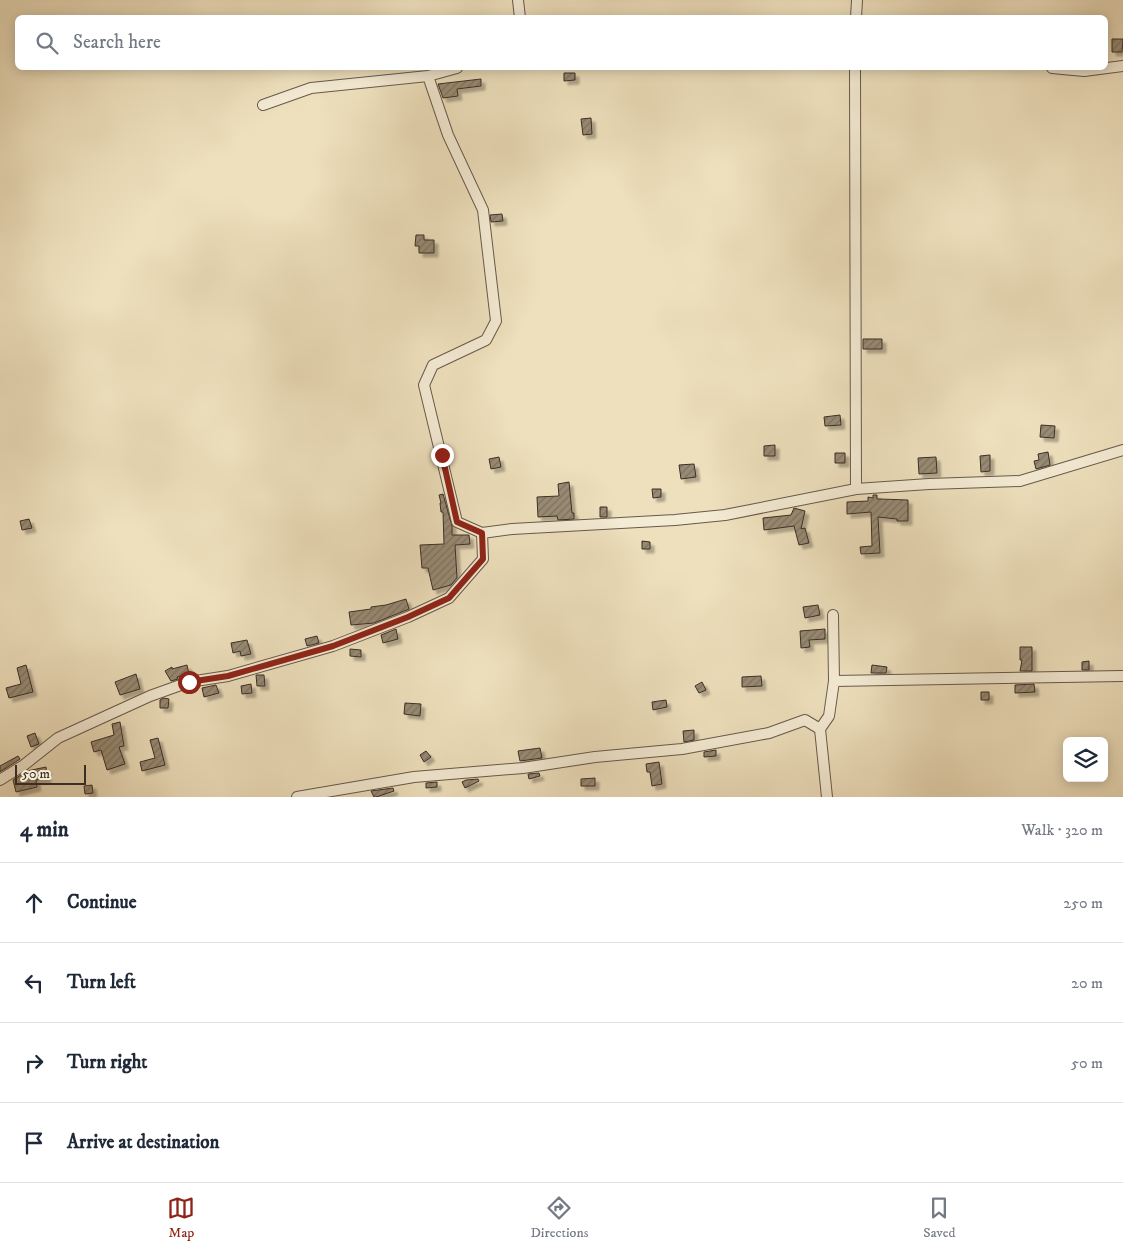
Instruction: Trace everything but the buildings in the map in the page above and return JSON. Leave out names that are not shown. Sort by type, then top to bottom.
[{"type":"street","points":[[518,0],[520,15]]},
{"type":"street","points":[[856,15],[857,0]]},
{"type":"street","points":[[1108,68],[1123,66]]},
{"type":"street","points":[[263,105],[312,88],[428,76],[449,70]]},
{"type":"street","points":[[855,70],[856,489]]},
{"type":"street","points":[[428,76],[448,135],[483,210],[496,321],[486,340],[433,366],[424,385],[457,522],[482,533],[512,529],[675,520],[725,515],[856,489],[1020,481],[1123,450]]},
{"type":"street","points":[[0,780],[24,765],[58,738],[150,696],[189,682],[228,676],[333,646],[408,617],[449,598],[483,559],[482,533]]},
{"type":"street","points":[[828,797],[820,729],[829,716],[834,681],[833,616]]},
{"type":"street","points":[[834,681],[1123,676]]},
{"type":"street","points":[[297,797],[414,777],[523,768],[595,757],[682,749],[769,733],[805,720],[820,729]]},
{"type":"route","points":[[189,682],[228,676],[333,646],[408,617],[449,598],[483,559],[482,533],[457,522],[442,455]]}]
